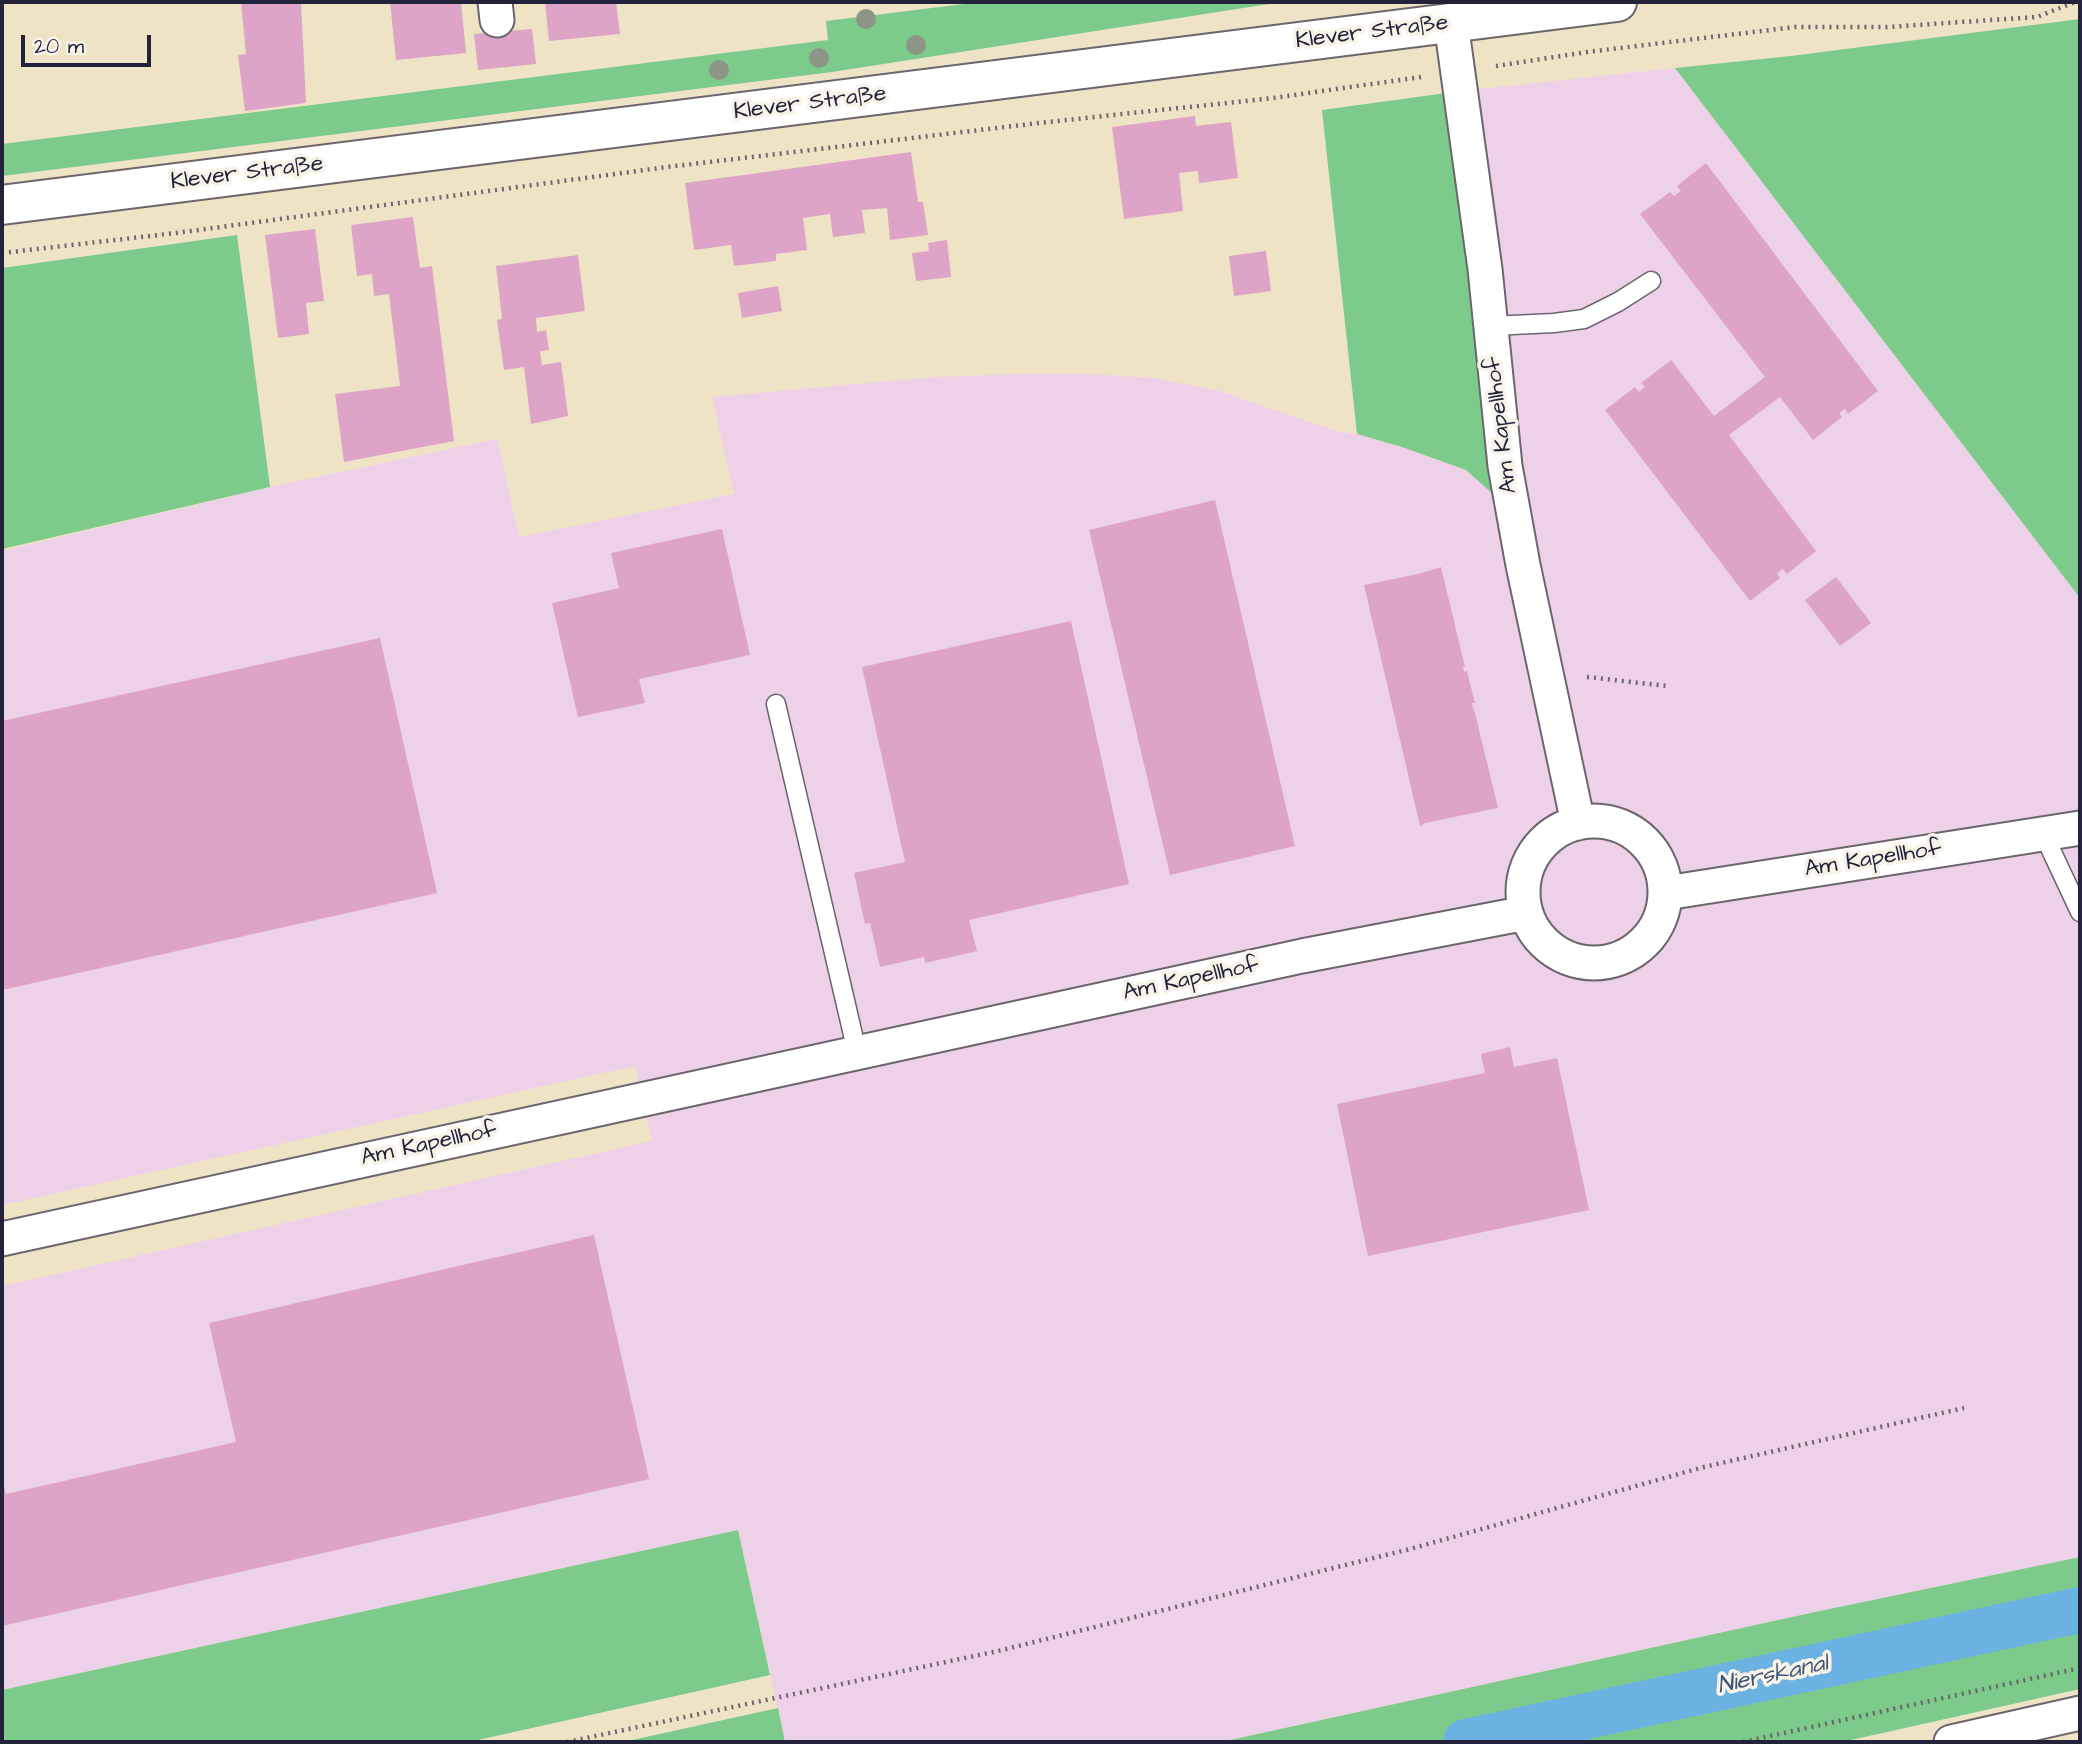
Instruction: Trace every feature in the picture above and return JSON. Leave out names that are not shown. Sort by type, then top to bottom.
[{"type":"main road","name":"Klever Straße","points":[[2,205],[1450,12],[1617,2]]},
{"type":"street","name":"Am Kapellhof","points":[[1450,12],[1491,326],[1506,466],[1523,565],[1577,823]]},
{"type":"street","points":[[1604,821],[1628,829],[1649,846],[1662,868],[1666,893],[1661,918],[1648,940],[1629,955],[1604,963],[1579,962],[1556,953],[1537,935],[1526,913],[1523,884],[1532,857],[1552,835],[1577,823],[1604,821]]},
{"type":"street","name":"Am Kapellhof","points":[[1666,893],[2080,828]]},
{"type":"street","name":"Am Kapellhof","points":[[2,1239],[1302,956],[1526,913]]},
{"type":"street","points":[[1951,1742],[2080,1713]]},
{"type":"lane","points":[[1491,326],[1555,323],[1584,318],[1618,302],[1651,281]]},
{"type":"lane","points":[[776,704],[857,1052]]},
{"type":"lane","points":[[2043,833],[2080,912]]},
{"type":"path","points":[[2,253],[176,233],[667,167],[1273,98],[1587,52],[1795,27],[1887,27],[2037,17],[2076,2]]},
{"type":"path","points":[[1545,672],[1667,686]]},
{"type":"path","points":[[567,1742],[998,1651],[1410,1549],[1704,1467],[1964,1408]]},
{"type":"path","points":[[1743,1742],[2080,1668]]},
{"type":"shaded area","points":[[1675,68],[2080,598],[2080,1557],[1221,1742],[785,1742],[738,1530],[2,1690],[2,1286],[652,1141],[635,1066],[2,1205],[2,551],[270,487],[497,439],[519,537],[734,494],[712,397],[934,377],[1017,374],[1089,374],[1154,378],[1216,390],[1340,432],[1402,447],[1466,470],[1513,511],[1461,91]]},
{"type":"green space","points":[[980,2],[1282,2],[832,72],[2,176],[2,144],[828,40],[826,21]]},
{"type":"green space","points":[[2080,19],[2080,598],[1675,68]]},
{"type":"green space","points":[[1461,91],[1513,512],[1466,470],[1357,434],[1322,110]]},
{"type":"green space","points":[[237,235],[270,487],[2,549],[2,268]]},
{"type":"green space","points":[[738,1530],[770,1675],[469,1742],[2,1742],[2,1690]]},
{"type":"green space","points":[[2080,1557],[2080,1689],[1842,1742],[1221,1742],[1815,1612]]},
{"type":"green space","points":[[778,1708],[785,1742],[623,1742]]},
{"type":"building","points":[[241,2],[301,2],[306,103],[245,111],[238,55],[246,54]]},
{"type":"building","points":[[390,2],[461,2],[466,53],[396,60]]},
{"type":"building","points":[[545,2],[616,2],[620,34],[549,41]]},
{"type":"building","points":[[532,29],[536,64],[478,70],[474,34]]},
{"type":"building","points":[[1195,116],[1196,126],[1231,122],[1238,178],[1199,183],[1198,171],[1179,173],[1183,211],[1124,219],[1112,127]]},
{"type":"building","points":[[911,152],[918,202],[923,202],[928,235],[890,240],[887,208],[862,210],[865,233],[833,237],[830,214],[803,218],[807,250],[776,254],[776,261],[734,266],[731,245],[694,250],[685,183]]},
{"type":"building","points":[[1706,163],[1878,391],[1848,414],[1845,409],[1839,413],[1842,417],[1813,440],[1780,397],[1729,435],[1816,551],[1787,574],[1783,569],[1777,573],[1780,578],[1750,601],[1605,410],[1635,387],[1639,392],[1645,387],[1641,383],[1671,360],[1714,416],[1765,377],[1640,214],[1670,192],[1674,196],[1681,191],[1677,186]]},
{"type":"building","points":[[413,217],[420,268],[432,266],[454,441],[344,462],[335,394],[400,386],[389,294],[374,296],[372,274],[357,276],[351,225]]},
{"type":"building","points":[[315,229],[324,301],[306,303],[309,334],[278,338],[265,235]]},
{"type":"building","points":[[947,240],[951,277],[916,281],[912,253],[929,251],[928,243]]},
{"type":"building","points":[[1266,251],[1271,291],[1234,296],[1229,256]]},
{"type":"building","points":[[578,255],[585,311],[536,318],[537,332],[546,330],[549,350],[540,351],[542,365],[561,362],[568,416],[531,424],[524,367],[504,370],[497,320],[502,319],[496,266]]},
{"type":"building","points":[[778,286],[782,311],[742,318],[738,293]]},
{"type":"building","points":[[1215,500],[1295,846],[1170,875],[1089,530]]},
{"type":"building","points":[[722,529],[750,655],[639,679],[645,703],[578,717],[552,603],[619,588],[611,553]]},
{"type":"building","points":[[1441,567],[1498,808],[1420,826],[1364,585]]},
{"type":"building","points":[[1836,577],[1871,623],[1840,646],[1805,600]]},
{"type":"building","points":[[1071,621],[1129,884],[969,920],[977,951],[925,963],[924,957],[880,967],[870,923],[865,924],[854,873],[905,862],[862,667]]},
{"type":"building","points":[[380,638],[437,893],[2,990],[2,721]]},
{"type":"building","points":[[1510,1047],[1514,1067],[1557,1058],[1589,1210],[1368,1256],[1337,1104],[1485,1073],[1481,1054]]},
{"type":"building","points":[[594,1235],[649,1479],[2,1626],[2,1480],[6,1494],[236,1442],[209,1323]]},
{"type":"waterway","name":"Nierskanal","points":[[1466,1742],[2080,1610]]}]
